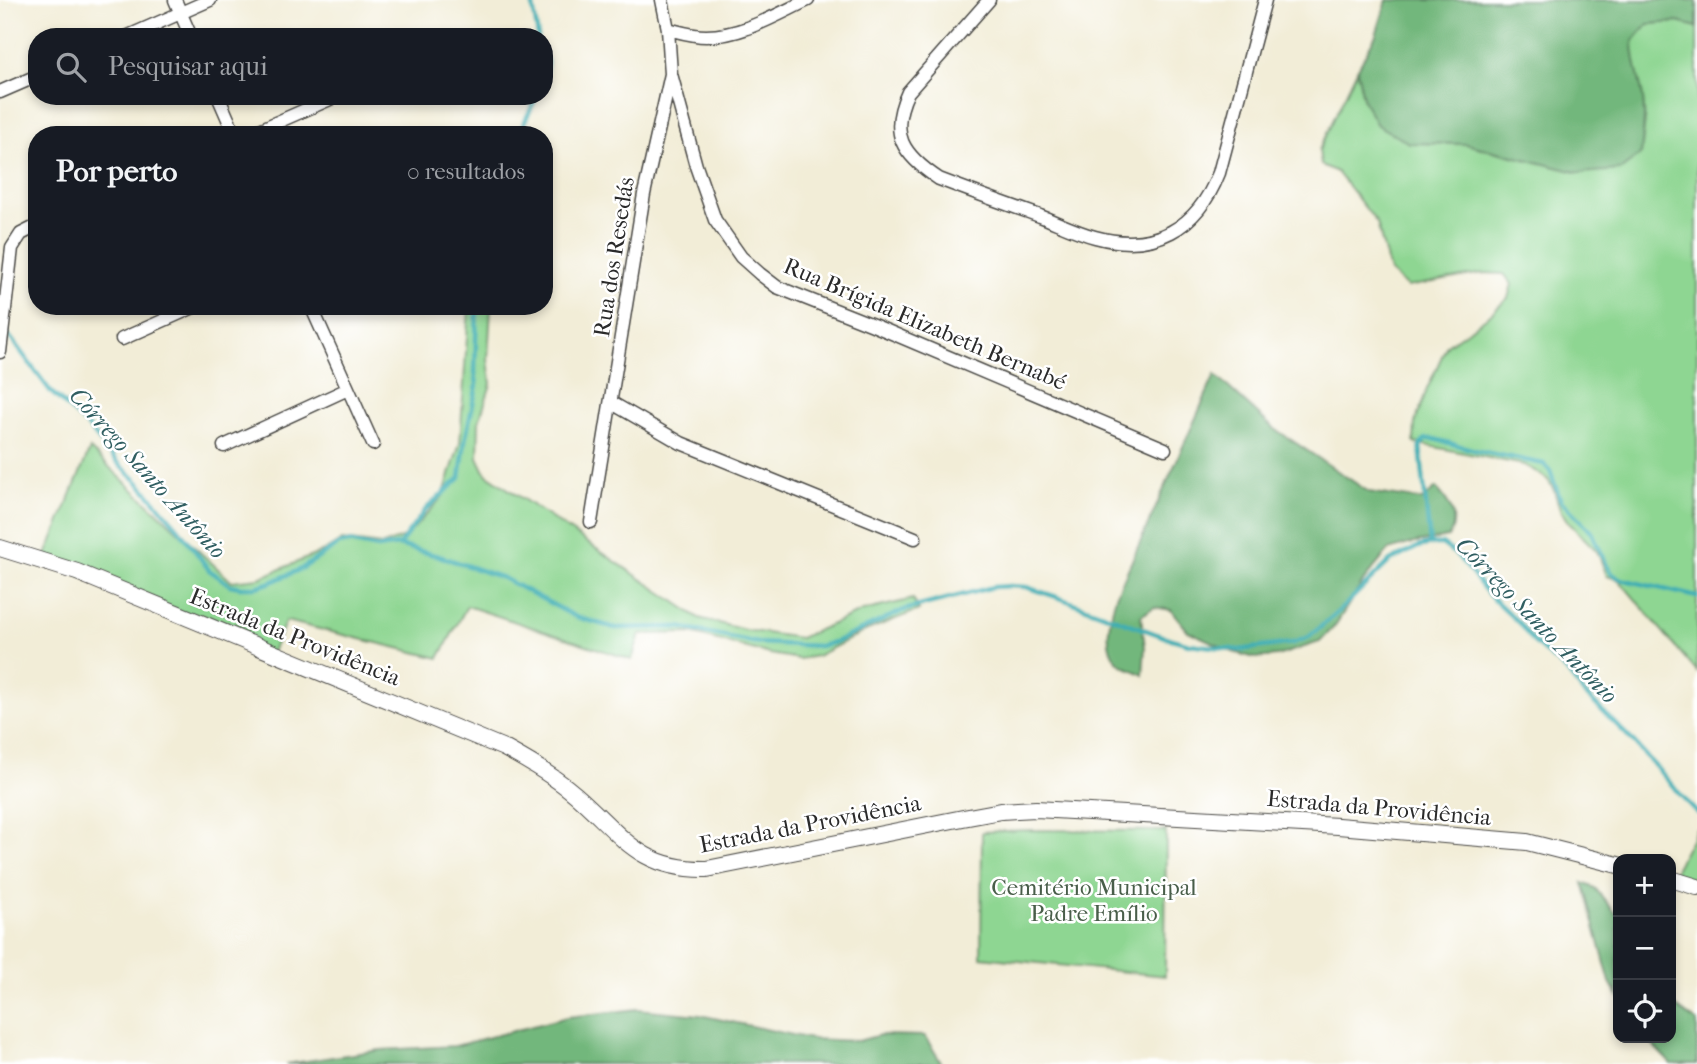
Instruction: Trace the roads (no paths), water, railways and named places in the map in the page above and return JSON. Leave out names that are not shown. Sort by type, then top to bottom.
[{"type":"street","points":[[175,0],[187,28]]},
{"type":"street","points":[[147,28],[210,0]]},
{"type":"street","name":"Rua dos Resedás","points":[[591,522],[644,194],[671,74],[668,29],[662,0]]},
{"type":"street","points":[[668,29],[704,36],[731,33],[746,29],[808,0]]},
{"type":"street","points":[[989,0],[908,92],[898,121],[906,152],[939,179],[1095,237],[1125,242],[1155,239],[1171,232],[1201,209],[1211,194],[1265,0]]},
{"type":"street","name":"Rua Brígida Elizabeth Bernabé","points":[[671,74],[693,155],[715,220],[741,257],[777,287],[1165,449]]},
{"type":"street","points":[[0,92],[28,80]]},
{"type":"street","points":[[222,105],[231,126]]},
{"type":"street","points":[[269,126],[316,105]]},
{"type":"street","points":[[0,352],[12,248],[20,234],[28,230]]},
{"type":"street","points":[[122,339],[176,315]]},
{"type":"street","points":[[315,315],[373,444]]},
{"type":"street","points":[[223,446],[348,389]]},
{"type":"street","points":[[612,403],[681,443],[915,538]]},
{"type":"street","name":"Estrada da Providência","points":[[0,548],[77,572],[504,748],[555,778],[636,850],[654,861],[673,867],[707,869],[963,817],[1036,809],[1338,826],[1527,842],[1613,864]]},
{"type":"street","points":[[1676,881],[1697,887]]},
{"type":"waterway","points":[[532,0],[537,28]]},
{"type":"waterway","points":[[522,126],[533,105]]},
{"type":"waterway","points":[[399,545],[426,509],[460,478],[477,385],[477,315]]},
{"type":"waterway","name":"Córrego Santo Antônio","points":[[4,329],[51,392],[85,423],[120,465],[140,484],[179,529],[209,570],[230,585],[240,587],[256,587],[269,583],[301,569],[339,544],[349,542],[378,548],[398,545],[503,578],[576,617],[615,628],[679,627],[758,643],[820,646],[835,642],[904,610],[993,587],[1010,586],[1026,587],[1057,597],[1189,644],[1239,650],[1293,643],[1309,637],[1390,561],[1418,547],[1442,544],[1458,556],[1490,596],[1519,623],[1533,641],[1566,670],[1583,692],[1627,735],[1697,813]]},
{"type":"waterway","points":[[1430,544],[1420,446],[1426,439],[1544,464],[1550,471],[1561,501],[1592,532],[1612,574],[1621,579],[1697,597]]},
{"type":"park label","name":"Cemitério Municipal Padre Emílio","points":[[1094,900]]}]
